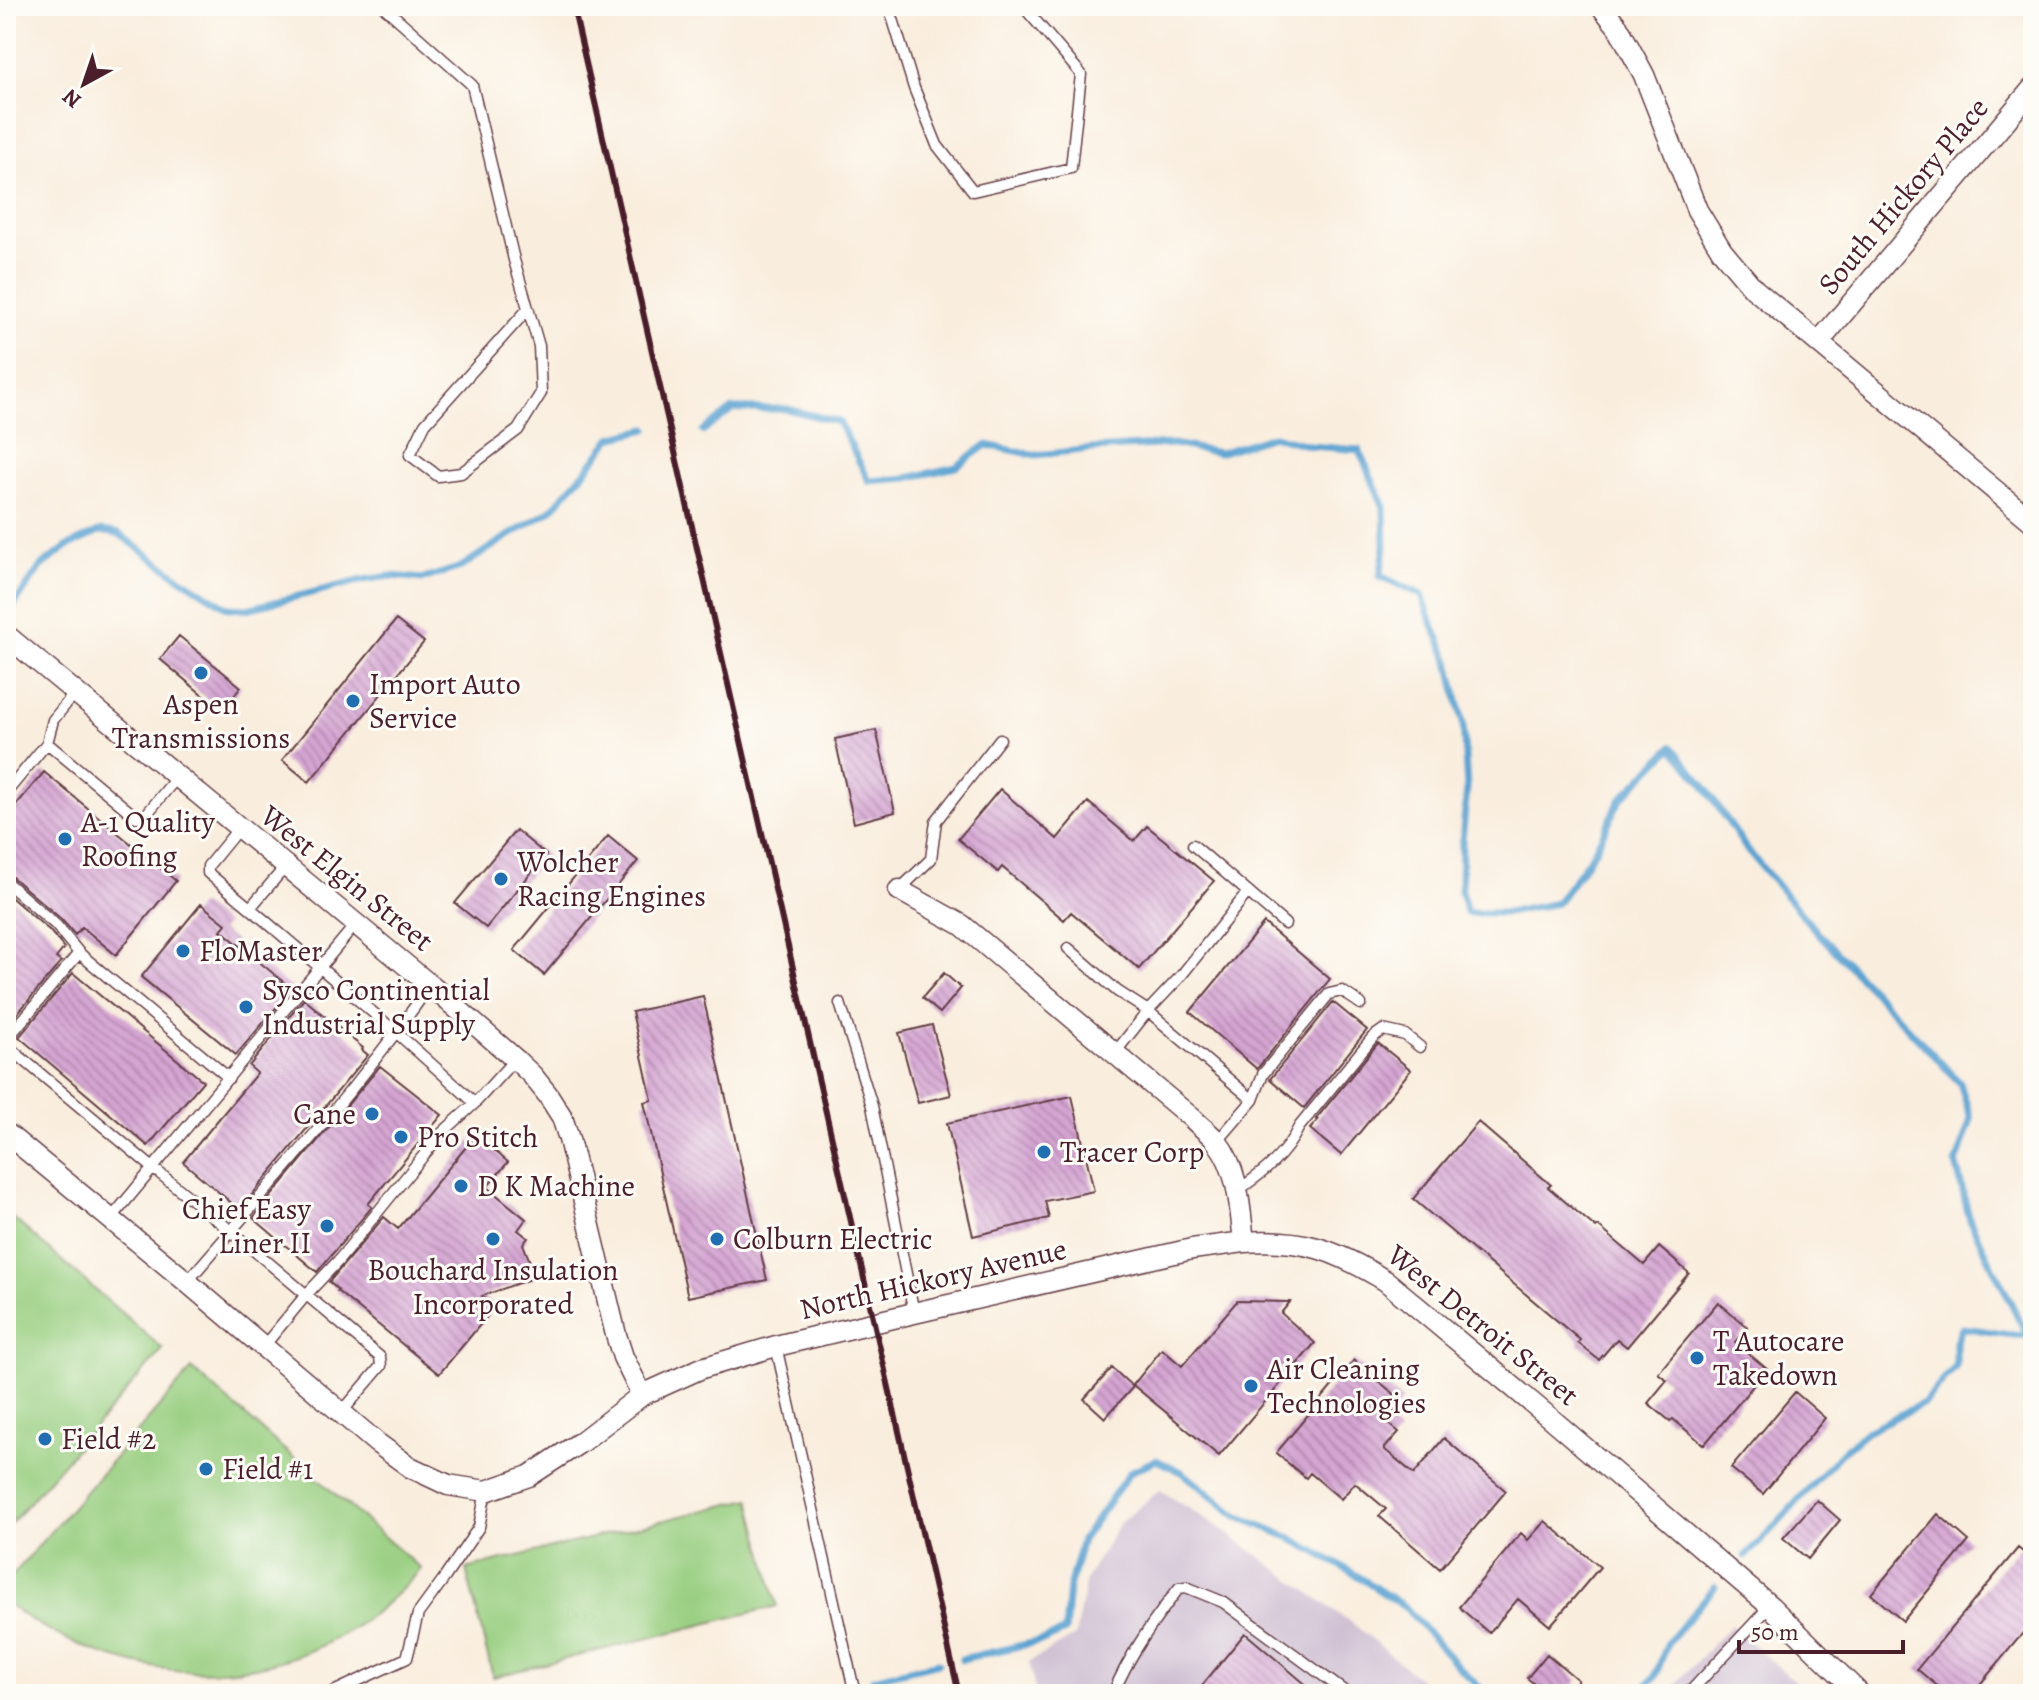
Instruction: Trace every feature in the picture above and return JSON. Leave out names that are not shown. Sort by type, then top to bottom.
[{"type":"street","points":[[1601,6],[1618,27],[1644,75],[1697,210],[1722,251],[1754,289],[2033,522]]},
{"type":"street","name":"South Hickory Place","points":[[1819,342],[2033,88]]},
{"type":"street","name":"West Elgin Street","points":[[6,635],[430,985],[532,1075],[562,1117],[616,1335],[642,1395]]},
{"type":"street","points":[[899,890],[962,925],[1217,1142],[1230,1166],[1237,1191],[1244,1242]]},
{"type":"street","points":[[6,1133],[377,1443],[410,1467],[448,1485],[486,1491]]},
{"type":"street","name":"West Detroit Street","points":[[1244,1242],[1273,1240],[1311,1245],[1333,1252],[1386,1281],[1770,1606],[1860,1694]]},
{"type":"street","name":"North Hickory Avenue","points":[[486,1491],[529,1476],[581,1442],[642,1395],[702,1368],[776,1346],[914,1313],[1192,1249],[1244,1242]]},
{"type":"lane","points":[[383,6],[472,85],[514,260],[539,346],[541,393],[518,430],[461,473],[438,476],[410,455],[425,424],[528,309]]},
{"type":"lane","points":[[889,6],[914,88],[937,145],[973,191],[1071,168],[1081,74],[1023,6]]},
{"type":"lane","points":[[6,793],[47,743],[53,720],[75,693]]},
{"type":"lane","points":[[899,890],[931,859],[936,821],[1000,739]]},
{"type":"lane","points":[[47,743],[136,817],[145,816],[177,777]]},
{"type":"lane","points":[[239,828],[208,866],[208,873],[475,1103]]},
{"type":"lane","points":[[1193,845],[1285,924]]},
{"type":"lane","points":[[250,908],[286,866]]},
{"type":"lane","points":[[6,882],[56,925],[79,953],[229,1078]]},
{"type":"lane","points":[[1114,1054],[1248,892]]},
{"type":"lane","points":[[110,1220],[356,924]]},
{"type":"lane","points":[[1068,948],[1253,1100]]},
{"type":"lane","points":[[79,953],[6,1043],[380,1357],[381,1366],[341,1413]]},
{"type":"lane","points":[[187,1282],[397,1033],[430,985]]},
{"type":"lane","points":[[1217,1142],[1253,1100],[1263,1074],[1329,994],[1342,991],[1361,1004]]},
{"type":"lane","points":[[840,1003],[872,1106],[914,1313]]},
{"type":"lane","points":[[1237,1191],[1267,1171],[1373,1037],[1383,1030],[1405,1035],[1420,1047]]},
{"type":"lane","points":[[263,1347],[338,1261],[441,1134],[475,1103],[515,1059]]},
{"type":"lane","points":[[776,1346],[855,1694]]},
{"type":"lane","points":[[329,1694],[407,1658],[418,1614],[479,1527],[486,1491]]},
{"type":"lane","points":[[1113,1694],[1125,1666],[1152,1624],[1179,1588],[1186,1587],[1223,1602],[1348,1694]]},
{"type":"lane","points":[[1688,1694],[1770,1606]]},
{"type":"shaded area","points":[[1160,1490],[1220,1528],[1357,1627],[1438,1694],[1036,1694],[1029,1662],[1075,1636],[1086,1579],[1120,1523]]},
{"type":"shaded area","points":[[1731,1625],[1809,1694],[1666,1694]]},
{"type":"green space","name":"Field #2","points":[[6,1212],[163,1349],[6,1529]]},
{"type":"green space","name":"Field #1","points":[[192,1369],[421,1569],[376,1612],[327,1643],[275,1662],[221,1671],[166,1669],[111,1657],[57,1635],[6,1603],[6,1583]]},
{"type":"green space","points":[[750,1499],[777,1606],[493,1677],[466,1569]]},
{"type":"building","name":"Import Auto Service","points":[[396,620],[424,642],[309,782],[282,760]]},
{"type":"building","name":"Aspen Transmissions","points":[[179,636],[241,687],[222,711],[160,659]]},
{"type":"building","points":[[876,730],[895,812],[854,823],[835,739]]},
{"type":"building","name":"A-1 Quality Roofing","points":[[44,772],[176,881],[116,955],[82,927],[75,935],[61,919],[6,874],[6,817]]},
{"type":"building","points":[[1000,789],[1057,839],[1088,802],[1134,841],[1147,826],[1214,881],[1139,969],[1071,912],[1064,920],[1002,867],[998,872],[958,839]]},
{"type":"building","name":"Wolcher Racing Engines","points":[[516,830],[546,855],[486,928],[455,903]]},
{"type":"building","points":[[608,836],[638,861],[544,975],[514,950]]},
{"type":"building","points":[[6,893],[50,931],[64,948],[56,958],[61,962],[6,1027]]},
{"type":"building","points":[[201,904],[226,924],[221,930],[292,989],[236,1055],[141,977]]},
{"type":"building","points":[[1264,923],[1330,979],[1257,1069],[1190,1012]]},
{"type":"building","points":[[73,973],[203,1081],[148,1146],[19,1037]]},
{"type":"building","points":[[944,973],[961,988],[940,1013],[922,998]]},
{"type":"building","points":[[703,996],[767,1280],[688,1297],[644,1102],[652,1100],[632,1012]]},
{"type":"building","points":[[304,999],[368,1055],[241,1208],[183,1162],[257,1073],[249,1066]]},
{"type":"building","points":[[1333,1002],[1367,1030],[1304,1108],[1270,1079]]},
{"type":"building","points":[[932,1025],[951,1095],[918,1103],[899,1033]]},
{"type":"building","points":[[1378,1043],[1411,1070],[1341,1155],[1310,1129]]},
{"type":"building","points":[[380,1066],[442,1115],[368,1204],[372,1207],[317,1272],[253,1218]]},
{"type":"building","name":"Tracer Corp","points":[[1072,1096],[1094,1191],[1045,1201],[1049,1218],[973,1236],[947,1123]]},
{"type":"building","points":[[1478,1122],[1551,1185],[1548,1187],[1644,1265],[1659,1247],[1689,1273],[1627,1347],[1617,1339],[1599,1360],[1578,1343],[1580,1340],[1413,1199]]},
{"type":"building","points":[[476,1135],[508,1162],[487,1187],[526,1219],[518,1230],[528,1238],[523,1244],[536,1277],[482,1296],[495,1307],[439,1374],[329,1282],[384,1217],[398,1229]]},
{"type":"building","points":[[1237,1301],[1290,1302],[1281,1313],[1315,1343],[1219,1456],[1133,1385],[1162,1349],[1182,1366]]},
{"type":"building","points":[[1718,1302],[1748,1327],[1735,1342],[1767,1369],[1704,1445],[1648,1403],[1667,1380],[1658,1373]]},
{"type":"building","points":[[1354,1360],[1402,1401],[1387,1422],[1399,1432],[1384,1449],[1414,1474],[1444,1438],[1506,1491],[1440,1569],[1379,1516],[1386,1509],[1355,1483],[1341,1499],[1310,1473],[1306,1478],[1276,1453]]},
{"type":"building","points":[[1112,1368],[1133,1387],[1105,1418],[1084,1399]]},
{"type":"building","points":[[1795,1392],[1825,1418],[1763,1494],[1731,1468]]},
{"type":"building","points":[[1817,1500],[1840,1520],[1808,1559],[1783,1538]]},
{"type":"building","points":[[1938,1514],[1969,1541],[1903,1621],[1871,1594]]},
{"type":"building","points":[[1545,1521],[1600,1567],[1550,1626],[1518,1599],[1489,1633],[1459,1607],[1521,1533],[1528,1540]]},
{"type":"building","points":[[2018,1548],[2033,1560],[2033,1621],[1972,1694],[1947,1694],[1917,1669]]},
{"type":"building","points":[[1245,1633],[1317,1694],[1195,1694]]},
{"type":"building","points":[[1547,1654],[1578,1680],[1566,1694],[1546,1694],[1527,1678]]},
{"type":"waterway","points":[[703,431],[733,409],[787,409],[839,422],[869,481],[907,478],[956,467],[986,445],[1036,455],[1173,444],[1219,453],[1273,436],[1311,446],[1359,450],[1384,507],[1385,547],[1380,576],[1422,595],[1449,661],[1463,723],[1467,788],[1461,891],[1467,913],[1507,913],[1557,903],[1594,852],[1620,800],[1672,747],[1703,784],[1745,847],[1809,923],[1960,1083],[1971,1119],[1956,1164],[1970,1221],[2033,1342]]},
{"type":"waterway","points":[[12,608],[41,566],[68,546],[101,531],[119,534],[228,608],[247,609],[363,580],[391,576],[423,579],[461,567],[550,511],[611,438],[647,429]]},
{"type":"waterway","points":[[1745,1556],[1842,1452],[1867,1431],[1924,1403],[1956,1366],[1956,1342],[1962,1328],[2027,1335]]},
{"type":"waterway","points":[[962,1659],[1045,1640],[1065,1631],[1069,1588],[1082,1540],[1130,1472],[1156,1460],[1182,1472],[1237,1516],[1291,1538],[1406,1608],[1486,1694]]},
{"type":"waterway","points":[[1638,1694],[1655,1677],[1668,1642],[1715,1587]]},
{"type":"waterway","points":[[873,1679],[938,1663]]},
{"type":"waterway","points":[[812,1694],[835,1689]]},
{"type":"railway","points":[[573,6],[959,1694]]},
{"type":"place","name":"Aspen Transmissions","points":[[201,673]]},
{"type":"place","name":"Import Auto Service","points":[[353,701]]},
{"type":"place","name":"A-1 Quality Roofing","points":[[65,839]]},
{"type":"place","name":"Wolcher Racing Engines","points":[[501,879]]},
{"type":"place","name":"FloMaster","points":[[183,951]]},
{"type":"place","name":"Sysco Continential Industrial Supply","points":[[246,1007]]},
{"type":"place","name":"Cane","points":[[372,1114]]},
{"type":"place","name":"Pro Stitch","points":[[401,1137]]},
{"type":"place","name":"Tracer Corp","points":[[1044,1152]]},
{"type":"place","name":"D K Machine","points":[[461,1186]]},
{"type":"place","name":"Chief Easy Liner II","points":[[327,1226]]},
{"type":"place","name":"Bouchard Insulation Incorporated","points":[[493,1239]]},
{"type":"place","name":"Colburn Electric","points":[[717,1239]]},
{"type":"place","name":"T Autocare Takedown","points":[[1697,1358]]},
{"type":"place","name":"Air Cleaning Technologies","points":[[1251,1386]]},
{"type":"place","name":"Field #2","points":[[45,1439]]},
{"type":"place","name":"Field #1","points":[[206,1469]]}]
